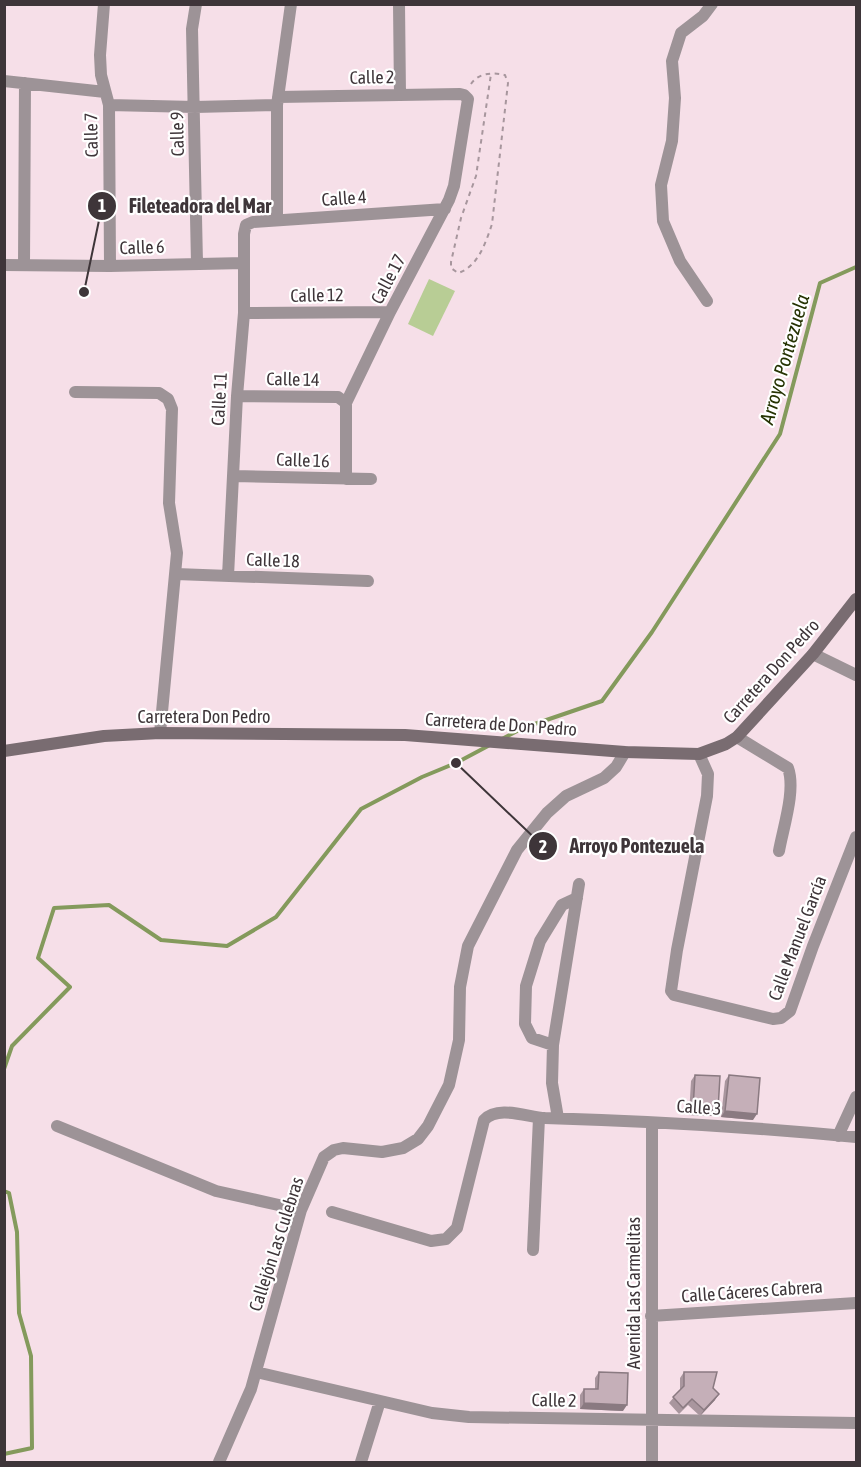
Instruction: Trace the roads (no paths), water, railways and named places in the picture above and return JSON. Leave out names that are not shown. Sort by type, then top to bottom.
[{"type":"street","name":"Calle 7","points":[[104,4],[100,55],[101,75],[109,105],[110,266]]},
{"type":"street","name":"Calle 9","points":[[196,4],[192,29],[197,263]]},
{"type":"street","points":[[277,220],[277,101],[291,4]]},
{"type":"street","points":[[399,4],[400,95]]},
{"type":"street","points":[[707,301],[680,261],[663,221],[662,185],[672,141],[675,98],[672,61],[681,33],[703,16],[712,4]]},
{"type":"street","points":[[4,81],[105,92]]},
{"type":"street","points":[[24,265],[25,83]]},
{"type":"street","name":"Calle 2","points":[[109,105],[195,107],[400,95],[460,94],[467,96]]},
{"type":"street","name":"Calle 17","points":[[346,479],[346,403],[390,312],[445,209],[454,186],[469,102],[467,96]]},
{"type":"street","name":"Calle 4","points":[[246,225],[253,222],[277,220],[445,209]]},
{"type":"street","name":"Calle 11","points":[[228,576],[237,396],[244,314],[246,225]]},
{"type":"street","name":"Calle 6","points":[[4,265],[110,266],[244,263]]},
{"type":"street","name":"Calle 12","points":[[244,314],[390,312]]},
{"type":"street","points":[[75,392],[159,393],[168,399],[173,414],[169,503],[171,526],[176,538],[176,574],[160,733]]},
{"type":"street","name":"Calle 14","points":[[237,396],[338,397],[346,403]]},
{"type":"street","name":"Calle 16","points":[[234,476],[371,479]]},
{"type":"street","name":"Calle 18","points":[[176,574],[368,581]]},
{"type":"street","name":"Carretera Don Pedro","points":[[594,749],[699,754],[726,744],[737,737],[813,654],[856,599]]},
{"type":"street","points":[[813,654],[856,675]]},
{"type":"street","name":"Carretera Don Pedro","points":[[4,751],[104,736],[160,733],[405,735]]},
{"type":"street","name":"Carretera de Don Pedro","points":[[405,735],[594,749]]},
{"type":"street","points":[[737,737],[788,768],[791,776],[789,803],[779,851]]},
{"type":"street","name":"Callejón Las Culebras","points":[[219,1462],[251,1389],[302,1210],[324,1157],[334,1150],[343,1148],[382,1152],[403,1148],[418,1139],[428,1126],[449,1085],[459,1040],[460,987],[468,946],[517,850],[547,813],[566,796],[604,778],[616,767],[625,752]]},
{"type":"street","name":"Calle Manuel García","points":[[699,754],[708,774],[707,796],[677,950],[671,991],[674,995],[772,1019],[787,1015],[855,843]]},
{"type":"street","points":[[558,1118],[552,1083],[553,1045],[579,884]]},
{"type":"street","points":[[553,1045],[532,1038],[525,1024],[526,987],[540,941],[562,905],[577,898]]},
{"type":"street","points":[[838,1136],[856,1097]]},
{"type":"street","name":"Calle 3","points":[[332,1212],[431,1241],[446,1239],[457,1228],[484,1120],[489,1114],[497,1112],[539,1118],[856,1137]]},
{"type":"street","points":[[533,1250],[539,1118]]},
{"type":"street","name":"Avenida Las Carmelitas","points":[[652,1123],[652,1462]]},
{"type":"street","points":[[57,1126],[216,1191],[302,1210]]},
{"type":"street","name":"Calle Cáceres Cabrera","points":[[651,1316],[856,1303]]},
{"type":"street","name":"Calle 2","points":[[256,1372],[432,1413],[469,1417],[856,1423]]},
{"type":"street","points":[[361,1462],[381,1401]]},
{"type":"waterway","name":"Arroyo Pontezuela","points":[[502,739],[523,728],[602,701],[652,632],[780,434],[820,283],[856,267]]},
{"type":"waterway","name":"Arroyo Pontezuela","points":[[4,1069],[12,1046],[70,987],[38,958],[54,908],[109,905],[161,940],[227,946],[276,917],[361,809],[488,746]]},
{"type":"waterway","name":"Arroyo Pontezuela","points":[[4,1191],[9,1193],[17,1232],[19,1313],[31,1356],[32,1448],[4,1454]]},
{"type":"place","name":"Fileteadora del Mar","points":[[84,292]]},
{"type":"place","name":"Arroyo Pontezuela","points":[[456,763]]}]
